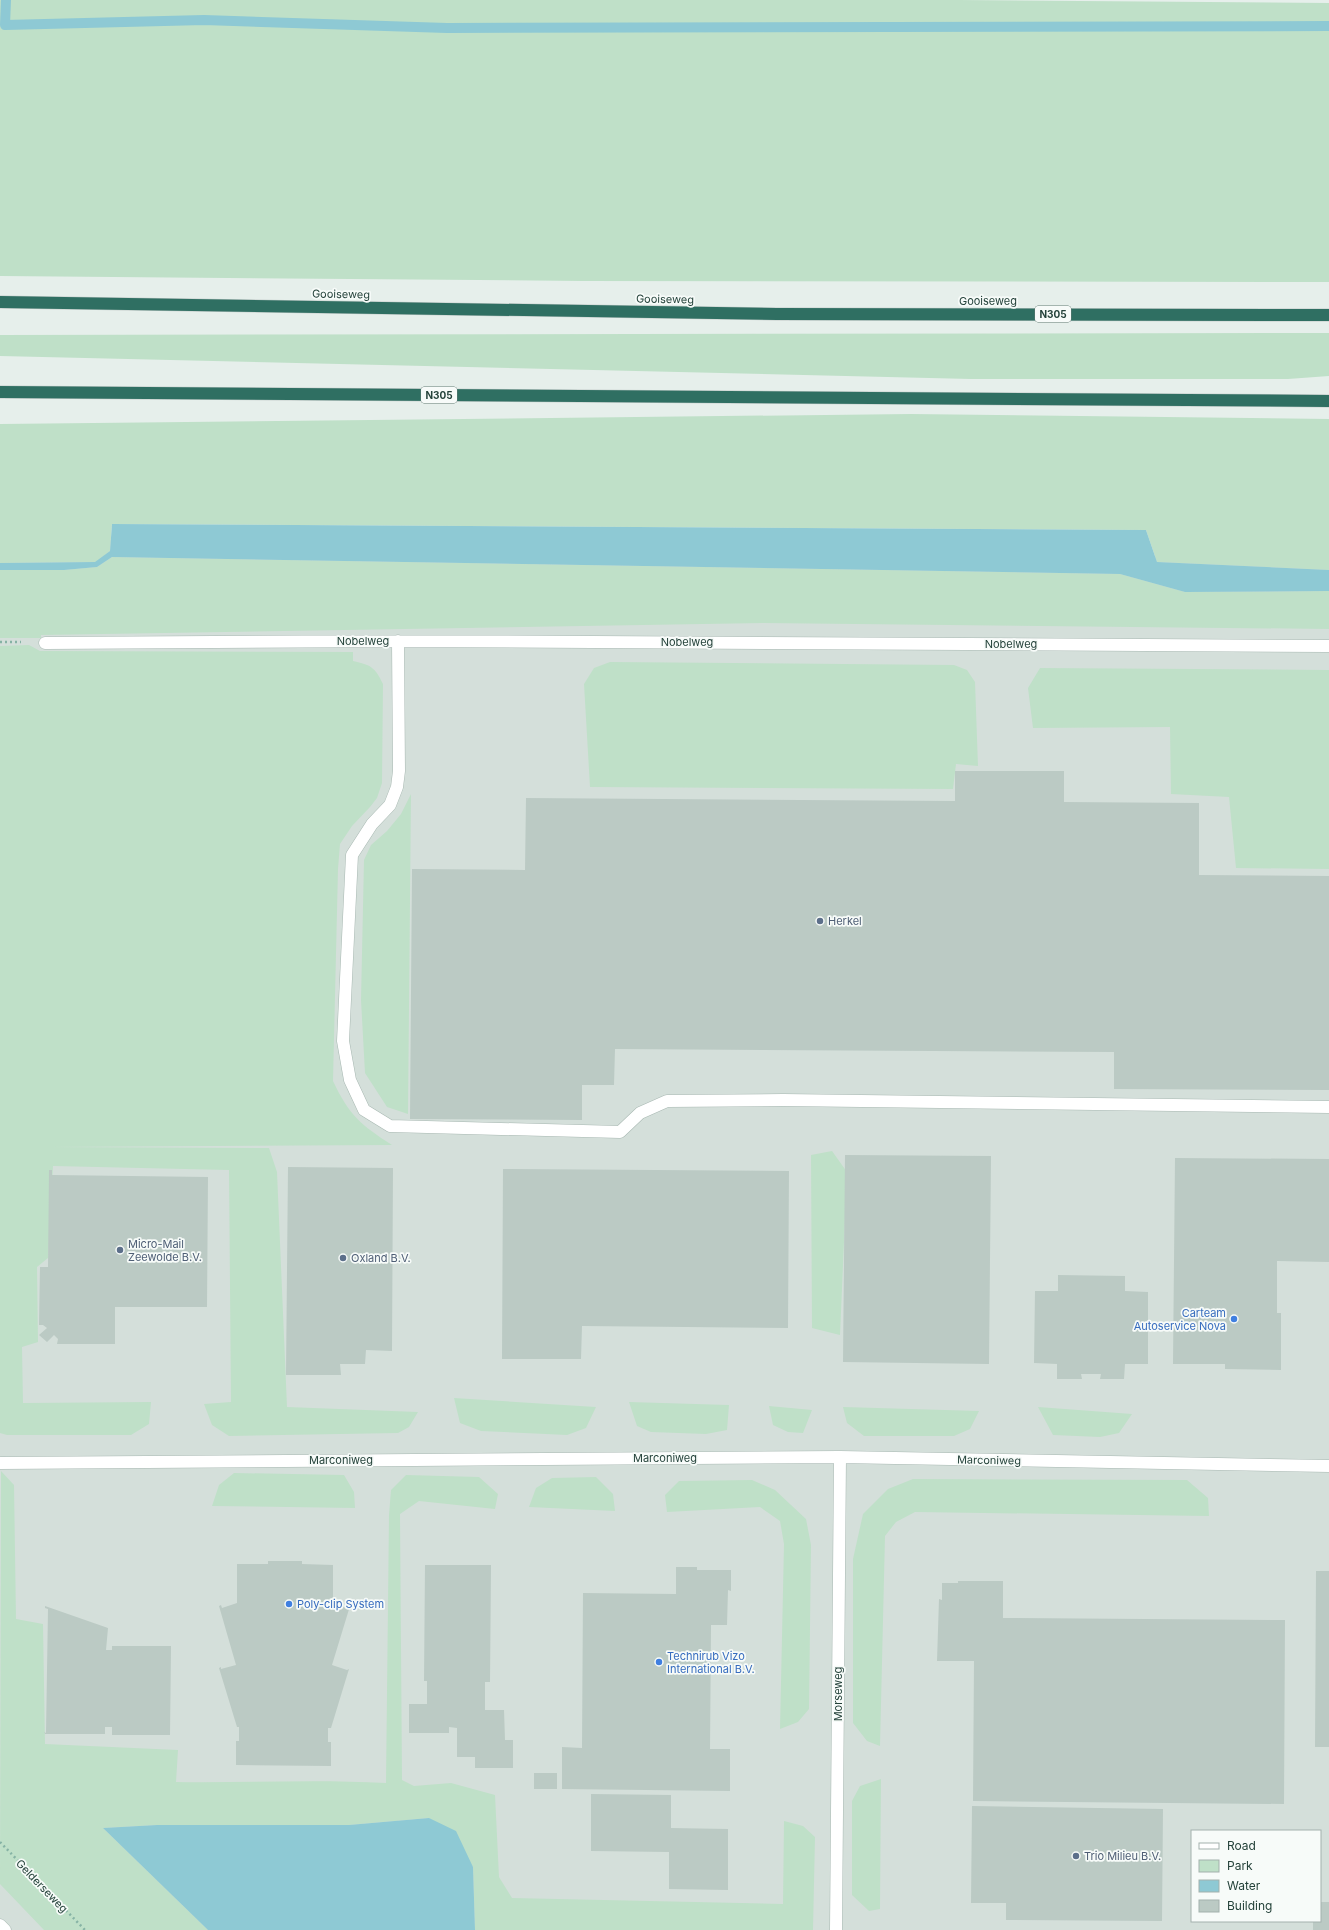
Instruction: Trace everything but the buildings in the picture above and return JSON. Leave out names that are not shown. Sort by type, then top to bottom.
[{"type":"highway","name":"Gooiseweg","points":[[0,302],[777,314],[1329,315]]},
{"type":"highway","name":"N305","points":[[0,392],[1329,401]]},
{"type":"street","name":"Nobelweg","points":[[45,642],[398,640],[1329,646]]},
{"type":"street","points":[[398,640],[399,771],[397,787],[390,805],[372,824],[352,855],[343,1041],[350,1080],[364,1110],[390,1126],[620,1132],[640,1113],[667,1101],[783,1100],[1329,1107]]},
{"type":"street","name":"Marconiweg","points":[[0,1463],[840,1457],[1329,1466]]},
{"type":"street","name":"Morseweg","points":[[836,1930],[840,1457]]},
{"type":"street","points":[[0,1925],[5,1930]]},
{"type":"path","name":"Gelderseweg","points":[[0,1842],[85,1930]]},
{"type":"shaded area","points":[[0,538],[1329,560],[1329,1930],[0,1930]]},
{"type":"green space","points":[[0,0],[959,0],[1329,3],[1329,282],[584,281],[0,276]]},
{"type":"green space","points":[[1329,333],[1329,376],[1288,379],[971,379],[0,356],[0,335]]},
{"type":"green space","points":[[911,414],[1329,419],[1329,570],[1157,562],[1146,530],[112,524],[110,551],[96,562],[0,563],[0,424]]},
{"type":"green space","points":[[112,557],[1120,574],[1185,592],[1329,591],[1329,629],[763,623],[41,635],[41,638],[0,638],[0,570],[64,570],[97,567]]},
{"type":"green space","points":[[29,645],[40,651],[353,652],[353,661],[364,664],[375,670],[383,684],[382,783],[377,798],[352,826],[340,844],[338,869],[333,1081],[345,1103],[357,1118],[364,1125],[392,1145],[51,1147],[269,1148],[277,1172],[287,1407],[418,1412],[409,1427],[398,1433],[229,1436],[212,1425],[204,1404],[231,1402],[229,1170],[53,1166],[48,1258],[37,1267],[38,1342],[22,1347],[23,1403],[151,1402],[149,1424],[131,1435],[7,1435],[0,1433],[0,646]]},
{"type":"green space","points":[[610,662],[954,665],[967,670],[975,682],[978,766],[956,764],[953,789],[590,787],[584,684],[594,668]]},
{"type":"green space","points":[[1040,668],[1329,670],[1329,869],[1236,868],[1229,797],[1171,794],[1170,727],[1033,728],[1028,688]]},
{"type":"green space","points":[[411,794],[408,1114],[387,1107],[365,1073],[361,1000],[364,860],[371,845],[387,831],[401,814]]},
{"type":"green space","points":[[832,1151],[847,1172],[840,1335],[812,1328],[811,1155]]},
{"type":"green space","points":[[454,1398],[596,1407],[586,1428],[567,1435],[481,1431],[460,1423]]},
{"type":"green space","points":[[629,1402],[729,1405],[727,1430],[706,1434],[651,1432],[637,1426]]},
{"type":"green space","points":[[769,1406],[812,1410],[803,1433],[788,1432],[773,1425]]},
{"type":"green space","points":[[843,1407],[979,1411],[970,1429],[954,1436],[864,1436],[847,1423]]},
{"type":"green space","points":[[1038,1407],[1132,1414],[1119,1433],[1100,1437],[1053,1435]]},
{"type":"green space","points":[[1,1471],[14,1485],[16,1619],[43,1624],[45,1744],[178,1750],[176,1782],[334,1781],[386,1783],[389,1515],[391,1490],[406,1475],[479,1477],[498,1494],[495,1509],[419,1501],[400,1514],[402,1780],[414,1786],[451,1783],[495,1795],[499,1877],[512,1898],[783,1904],[784,1821],[803,1826],[815,1837],[813,1930],[475,1930],[473,1867],[429,1818],[349,1825],[157,1825],[103,1828],[208,1930],[44,1930],[0,1884]]},
{"type":"green space","points":[[234,1473],[344,1475],[354,1492],[355,1508],[212,1506],[219,1485]]},
{"type":"green space","points":[[596,1477],[613,1494],[615,1511],[529,1507],[536,1488],[552,1478]]},
{"type":"green space","points":[[913,1479],[1187,1480],[1208,1498],[1209,1516],[915,1512],[896,1522],[885,1536],[880,1746],[867,1741],[853,1723],[853,1559],[863,1514],[888,1489]]},
{"type":"green space","points":[[752,1480],[775,1490],[806,1519],[811,1545],[809,1709],[798,1722],[780,1729],[784,1544],[780,1521],[760,1507],[667,1512],[665,1495],[679,1481]]},
{"type":"green space","points":[[881,1779],[880,1909],[869,1911],[852,1895],[852,1801],[860,1786]]},
{"type":"water","points":[[112,524],[1146,530],[1157,562],[1329,570],[1329,591],[1185,592],[1120,574],[112,557],[97,567],[64,570],[0,570],[0,563],[95,562],[110,551]]},
{"type":"water","points":[[429,1818],[456,1831],[473,1867],[475,1930],[208,1930],[103,1828],[157,1825],[349,1825]]},
{"type":"waterway","points":[[6,0],[5,25],[204,20],[447,28],[1329,26]]},
{"type":"place","name":"Herkel","points":[[820,921]]},
{"type":"place","name":"Micro-Mail Zeewolde B.V.","points":[[120,1250]]},
{"type":"place","name":"Oxland B.V.","points":[[343,1258]]},
{"type":"place","name":"Carteam Autoservice Nova","points":[[1234,1319]]},
{"type":"place","name":"Poly-clip System","points":[[289,1604]]},
{"type":"place","name":"Technirub Vizo International B.V.","points":[[659,1662]]},
{"type":"place","name":"Trio Milieu B.V.","points":[[1076,1856]]}]
